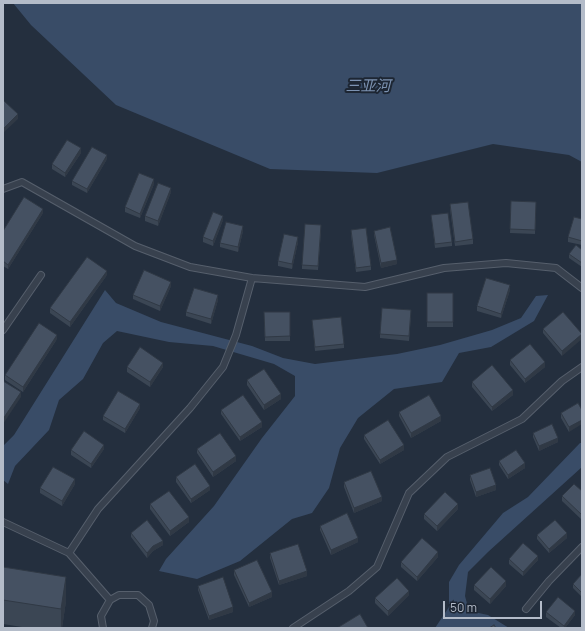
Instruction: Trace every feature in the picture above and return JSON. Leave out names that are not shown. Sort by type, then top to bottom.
[{"type":"lane","points":[[3,189],[22,182],[135,246],[190,267],[252,278],[365,287],[444,268],[506,263],[556,268],[582,288]]},
{"type":"lane","points":[[3,330],[41,275]]},
{"type":"lane","points":[[69,552],[98,508],[190,408],[223,367],[236,336],[252,278]]},
{"type":"lane","points":[[293,628],[349,591],[377,567],[409,493],[447,457],[522,419],[562,381],[582,367]]},
{"type":"lane","points":[[3,522],[69,552],[110,600]]},
{"type":"lane","points":[[526,609],[582,547]]},
{"type":"lane","points":[[103,628],[101,616],[110,600],[119,595],[138,595],[149,605],[154,621],[152,628]]},
{"type":"water","name":"三亚河","points":[[13,3],[582,3],[582,162],[569,155],[493,144],[377,173],[270,169],[116,105],[31,25]]},
{"type":"water","points":[[105,290],[116,303],[161,322],[252,346],[283,358],[315,364],[397,354],[440,345],[492,330],[521,318],[536,296],[548,295],[534,321],[491,347],[459,353],[442,382],[394,389],[358,418],[340,448],[329,488],[312,513],[292,519],[240,561],[197,579],[159,571],[166,559],[214,506],[262,438],[295,396],[295,376],[274,364],[213,346],[169,342],[117,331],[103,343],[83,379],[59,400],[49,430],[15,466],[8,484],[3,480],[3,446],[14,435]]},
{"type":"water","points":[[580,443],[582,443],[582,467],[468,572],[465,596],[469,611],[488,615],[509,628],[435,628],[449,607],[449,582],[459,565],[503,513],[528,497]]},
{"type":"building","points":[[3,100],[18,114],[3,129]]},
{"type":"building","points":[[67,140],[81,148],[65,173],[52,164]]},
{"type":"building","points":[[92,147],[107,155],[87,189],[72,181]]},
{"type":"building","points":[[139,173],[154,179],[140,214],[125,207]]},
{"type":"building","points":[[158,183],[171,188],[158,221],[145,216]]},
{"type":"building","points":[[24,197],[43,209],[8,265],[3,261],[3,231]]},
{"type":"building","points":[[511,201],[536,202],[535,230],[510,229]]},
{"type":"building","points":[[468,202],[473,239],[455,242],[450,204]]},
{"type":"building","points":[[213,212],[223,216],[213,241],[203,237]]},
{"type":"building","points":[[448,213],[452,242],[435,244],[431,215]]},
{"type":"building","points":[[574,217],[582,219],[582,241],[568,237]]},
{"type":"building","points":[[226,222],[243,226],[238,247],[220,243]]},
{"type":"building","points":[[305,224],[321,225],[318,266],[302,265]]},
{"type":"building","points":[[390,227],[397,260],[381,263],[374,231]]},
{"type":"building","points":[[366,228],[371,266],[356,268],[351,230]]},
{"type":"building","points":[[284,234],[298,237],[292,264],[278,261]]},
{"type":"building","points":[[576,245],[582,250],[582,263],[569,254]]},
{"type":"building","points":[[87,257],[107,271],[70,322],[50,308]]},
{"type":"building","points":[[144,270],[171,282],[160,306],[133,295]]},
{"type":"building","points":[[486,278],[510,285],[501,314],[477,306]]},
{"type":"building","points":[[194,288],[218,295],[211,319],[186,312]]},
{"type":"building","points":[[427,293],[453,293],[453,322],[427,322]]},
{"type":"building","points":[[382,308],[411,310],[409,336],[380,334]]},
{"type":"building","points":[[264,312],[290,312],[290,336],[265,337]]},
{"type":"building","points":[[563,312],[582,334],[562,351],[543,329]]},
{"type":"building","points":[[341,317],[344,344],[315,347],[312,320]]},
{"type":"building","points":[[39,323],[57,335],[23,387],[5,375]]},
{"type":"building","points":[[530,344],[545,362],[525,379],[510,360]]},
{"type":"building","points":[[140,347],[163,363],[150,382],[127,367]]},
{"type":"building","points":[[492,365],[513,390],[492,407],[472,382]]},
{"type":"building","points":[[264,369],[281,394],[264,405],[247,380]]},
{"type":"building","points":[[3,381],[21,392],[3,419]]},
{"type":"building","points":[[118,391],[140,404],[125,429],[103,416]]},
{"type":"building","points":[[243,395],[262,422],[240,437],[221,410]]},
{"type":"building","points":[[429,395],[441,416],[411,433],[399,412]]},
{"type":"building","points":[[578,403],[582,410],[582,420],[569,427],[561,413]]},
{"type":"building","points":[[388,420],[404,445],[380,460],[364,435]]},
{"type":"building","points":[[552,424],[558,438],[539,446],[533,433]]},
{"type":"building","points":[[84,431],[104,445],[91,464],[71,450]]},
{"type":"building","points":[[220,433],[236,456],[213,472],[197,449]]},
{"type":"building","points":[[516,450],[525,463],[508,475],[499,461]]},
{"type":"building","points":[[195,464],[210,486],[191,499],[176,477]]},
{"type":"building","points":[[53,467],[75,479],[62,501],[40,488]]},
{"type":"building","points":[[490,468],[496,485],[476,492],[470,475]]},
{"type":"building","points":[[371,471],[382,497],[354,508],[344,482]]},
{"type":"building","points":[[574,484],[582,491],[582,515],[562,496]]},
{"type":"building","points":[[169,491],[189,517],[170,531],[150,504]]},
{"type":"building","points":[[445,492],[458,504],[437,526],[424,514]]},
{"type":"building","points":[[347,513],[358,538],[331,550],[320,526]]},
{"type":"building","points":[[147,520],[163,541],[153,546],[147,553],[131,533]]},
{"type":"building","points":[[555,520],[567,533],[549,549],[537,535]]},
{"type":"building","points":[[422,538],[438,552],[417,577],[401,562]]},
{"type":"building","points":[[523,543],[538,556],[523,572],[509,559]]},
{"type":"building","points":[[298,544],[307,571],[279,581],[270,553]]},
{"type":"building","points":[[257,560],[272,592],[249,603],[234,570]]},
{"type":"building","points":[[3,567],[66,577],[61,609],[3,600]]},
{"type":"building","points":[[491,567],[506,581],[490,599],[474,585]]},
{"type":"building","points":[[582,574],[582,593],[573,584]]},
{"type":"building","points":[[223,577],[233,607],[209,616],[198,586]]},
{"type":"building","points":[[397,578],[409,591],[388,611],[375,598]]},
{"type":"building","points":[[558,597],[575,611],[564,626],[546,612]]},
{"type":"building","points":[[360,614],[368,628],[337,628]]},
{"type":"building","points":[[494,625],[496,628],[489,628]]}]
